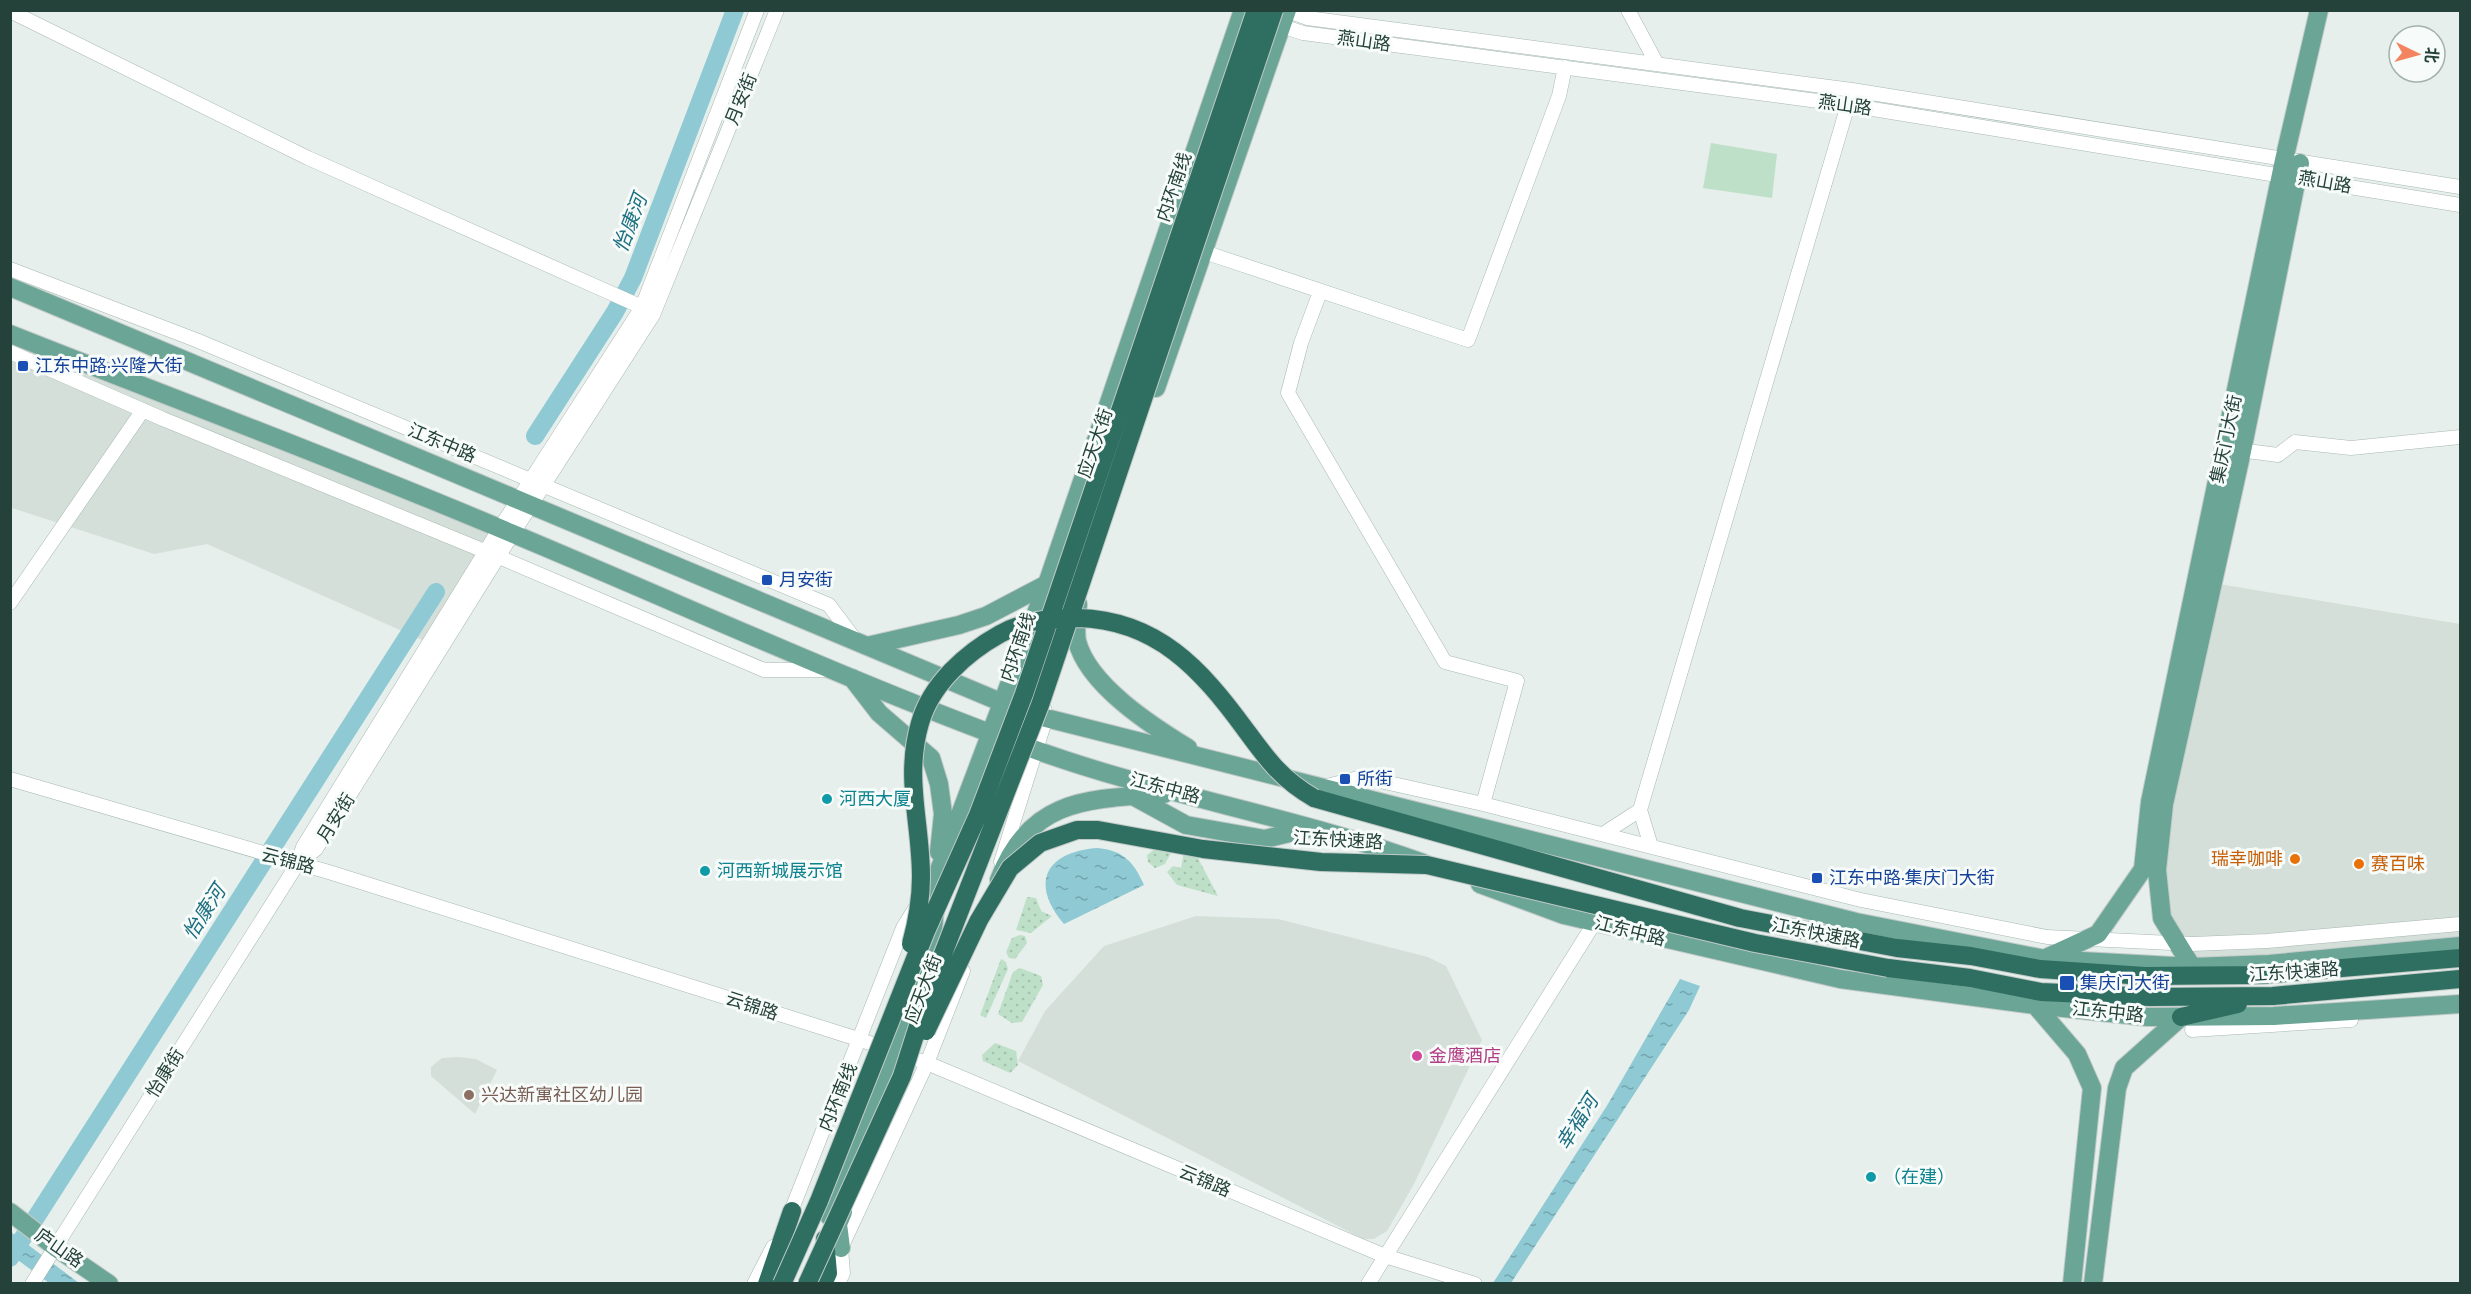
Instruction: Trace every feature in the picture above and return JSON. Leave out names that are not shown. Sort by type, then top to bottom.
[{"type":"highway","name":"内环南线","points":[[783,1284],[819,1201],[926,931],[978,815],[1024,694],[1243,11]]},
{"type":"highway","points":[[807,1284],[902,1076],[932,982],[1040,705],[1283,14]]},
{"type":"highway","name":"江东快速路","points":[[886,1032],[917,915],[921,877],[911,783],[913,751],[920,720],[937,688],[957,665],[980,646],[1010,629],[1038,620],[1102,619],[1146,632],[1164,642],[1192,666],[1244,728],[1266,759],[1293,786],[1740,918],[1897,948],[1971,956],[2040,969],[2145,976],[2274,974],[2460,958]]},
{"type":"highway","name":"江东快速路","points":[[902,1076],[947,990],[979,920],[1010,868],[1040,843],[1077,830],[1098,830],[1172,844],[1321,862],[1427,865],[1755,943],[1888,968],[1970,978],[2041,992],[2150,997],[2273,996],[2460,979]]},
{"type":"highway","points":[[2192,967],[2274,974]]},
{"type":"highway","points":[[2186,1023],[2273,996]]},
{"type":"highway","points":[[766,1284],[792,1211]]},
{"type":"highway","points":[[824,1228],[830,1280]]},
{"type":"main road","name":"集庆门大街","points":[[2192,967],[2162,918],[2150,870],[2291,169],[2319,10]]},
{"type":"main road","name":"应天大街","points":[[792,1284],[893,1052],[932,942],[938,873],[1047,584],[1243,11]]},
{"type":"main road","name":"应天大街","points":[[798,1284],[824,1228],[1028,712],[1040,692],[1078,602],[1204,252],[1283,14]]},
{"type":"main road","name":"江东中路","points":[[10,287],[1003,703],[1046,718],[1203,757],[1319,793],[1856,922],[2045,959],[2192,967],[2269,964],[2460,946]]},
{"type":"main road","name":"江东中路","points":[[10,334],[506,531],[833,669],[1034,750],[1403,856],[1564,915],[1840,979],[2186,1023],[2460,1004]]},
{"type":"main road","points":[[862,644],[959,626],[1013,604],[1047,584]]},
{"type":"main road","points":[[1078,602],[1077,641],[1089,665],[1102,681],[1162,732],[1203,757]]},
{"type":"main road","points":[[851,676],[879,713],[931,758],[939,784],[943,814],[938,873]]},
{"type":"main road","points":[[984,918],[1008,855],[1031,827],[1056,809],[1088,801],[1182,793]]},
{"type":"main road","points":[[1133,796],[1192,826],[1265,839],[1311,828]]},
{"type":"main road","points":[[2045,959],[2098,934],[2150,870]]},
{"type":"main road","points":[[2035,1005],[2078,1054],[2092,1088],[2072,1284]]},
{"type":"main road","points":[[2093,1284],[2116,1088],[2124,1068],[2186,1023]]},
{"type":"main road","points":[[841,1248],[838,1224],[893,1052]]},
{"type":"main road","name":"庐山路","points":[[10,1212],[51,1250],[109,1284]]},
{"type":"street","points":[[10,10],[308,158],[641,306]]},
{"type":"street","points":[[537,484],[641,306],[757,10]]},
{"type":"street","name":"月安街","points":[[492,554],[653,315],[777,10]]},
{"type":"street","points":[[1628,10],[1657,64]]},
{"type":"street","name":"燕山路","points":[[1243,11],[1283,14],[1852,90],[2291,169],[2460,205]]},
{"type":"street","name":"燕山路","points":[[1283,14],[1303,33],[1848,105],[2291,169],[2460,187]]},
{"type":"street","points":[[1204,252],[1468,340],[1559,96],[1565,67]]},
{"type":"street","points":[[1651,846],[1640,810],[1852,90]]},
{"type":"street","name":"江东中路","points":[[10,269],[196,340],[829,605],[862,644]]},
{"type":"street","points":[[1320,292],[1301,343],[1288,393],[1445,662],[1517,681],[1484,804]]},
{"type":"street","name":"江东中路","points":[[10,352],[764,670],[833,669]]},
{"type":"street","points":[[10,603],[143,410]]},
{"type":"street","points":[[2233,450],[2278,455],[2295,442],[2351,448],[2460,437]]},
{"type":"street","name":"怡康街","points":[[32,1284],[51,1250],[298,863],[303,847],[492,554]]},
{"type":"street","points":[[1040,692],[1046,718]]},
{"type":"street","name":"应天大街","points":[[830,1280],[843,1273],[841,1248],[927,1064],[984,918],[1034,750],[1046,718]]},
{"type":"street","points":[[1319,793],[1362,777],[1484,804],[1861,900],[2048,937],[2177,944],[2267,941],[2460,924]]},
{"type":"street","name":"云锦路","points":[[10,779],[298,863],[858,1039],[927,1064],[1385,1256],[1469,1281]]},
{"type":"street","points":[[1603,834],[1640,810]]},
{"type":"street","name":"应天大街","points":[[754,1284],[792,1211],[903,928],[938,873]]},
{"type":"street","points":[[1368,1284],[1595,922]]},
{"type":"street","name":"江东中路","points":[[2186,1023],[2273,1027],[2460,1010]]},
{"type":"shaded area","points":[[10,334],[500,528],[429,643],[207,544],[154,554],[12,508]]},
{"type":"shaded area","points":[[2213,583],[2460,624],[2460,946],[2192,967],[2162,918],[2157,870]]},
{"type":"shaded area","points":[[1196,916],[1278,919],[1428,957],[1446,966],[1482,1040],[1414,1184],[1387,1231],[1374,1239],[1363,1239],[1018,1061],[1045,1011],[1104,946]]},
{"type":"shaded area","name":"兴达新寓社区幼儿园","points":[[442,1058],[476,1059],[497,1070],[475,1114],[431,1076],[431,1067]]},
{"type":"green space","points":[[1711,143],[1777,154],[1772,198],[1703,188]]},
{"type":"green space","points":[[1191,845],[1218,896],[1177,885],[1167,872],[1173,866],[1181,868],[1185,846]]},
{"type":"green space","points":[[1155,849],[1171,853],[1165,864],[1155,868],[1148,862],[1147,855]]},
{"type":"green space","points":[[1027,897],[1036,898],[1041,911],[1052,916],[1031,933],[1016,930]]},
{"type":"green space","points":[[1025,936],[1027,943],[1015,959],[1009,958],[1006,952],[1012,938]]},
{"type":"green space","points":[[1001,959],[1006,962],[1008,969],[986,1018],[980,1015]]},
{"type":"green space","points":[[1020,968],[1041,976],[1043,985],[1022,1022],[1012,1023],[998,1014],[1013,972]]},
{"type":"green space","points":[[995,1043],[1016,1051],[1018,1065],[1010,1073],[983,1061],[982,1055]]},
{"type":"water","points":[[1097,848],[1114,851],[1127,859],[1144,885],[1064,924],[1053,909],[1047,895],[1048,872],[1065,856]]},
{"type":"water","points":[[1680,979],[1700,986],[1689,1010],[1511,1283],[1493,1283],[1608,1104]]},
{"type":"water","points":[[11,1232],[79,1283],[49,1283],[11,1255]]},
{"type":"waterway","name":"怡康河","points":[[535,436],[615,312],[633,278],[735,10]]},
{"type":"waterway","name":"怡康河","points":[[10,1258],[436,592]]},
{"type":"place","name":"江东中路·兴隆大街","points":[[23,366]]},
{"type":"place","name":"月安街","points":[[767,580]]},
{"type":"place","name":"所街","points":[[1345,779]]},
{"type":"place","name":"河西大厦","points":[[827,799]]},
{"type":"place","name":"瑞幸咖啡","points":[[2295,859]]},
{"type":"place","name":"赛百味","points":[[2359,864]]},
{"type":"place","name":"河西新城展示馆","points":[[705,871]]},
{"type":"place","name":"江东中路·集庆门大街","points":[[1817,878]]},
{"type":"place","name":"集庆门大街","points":[[2067,983]]},
{"type":"place","name":"金鹰酒店","points":[[1417,1056]]},
{"type":"place","name":"兴达新寓社区幼儿园","points":[[469,1095]]},
{"type":"place","name":"（在建）","points":[[1871,1177]]},
{"type":"water label","name":"幸福河","points":[[1577,1122]]}]
